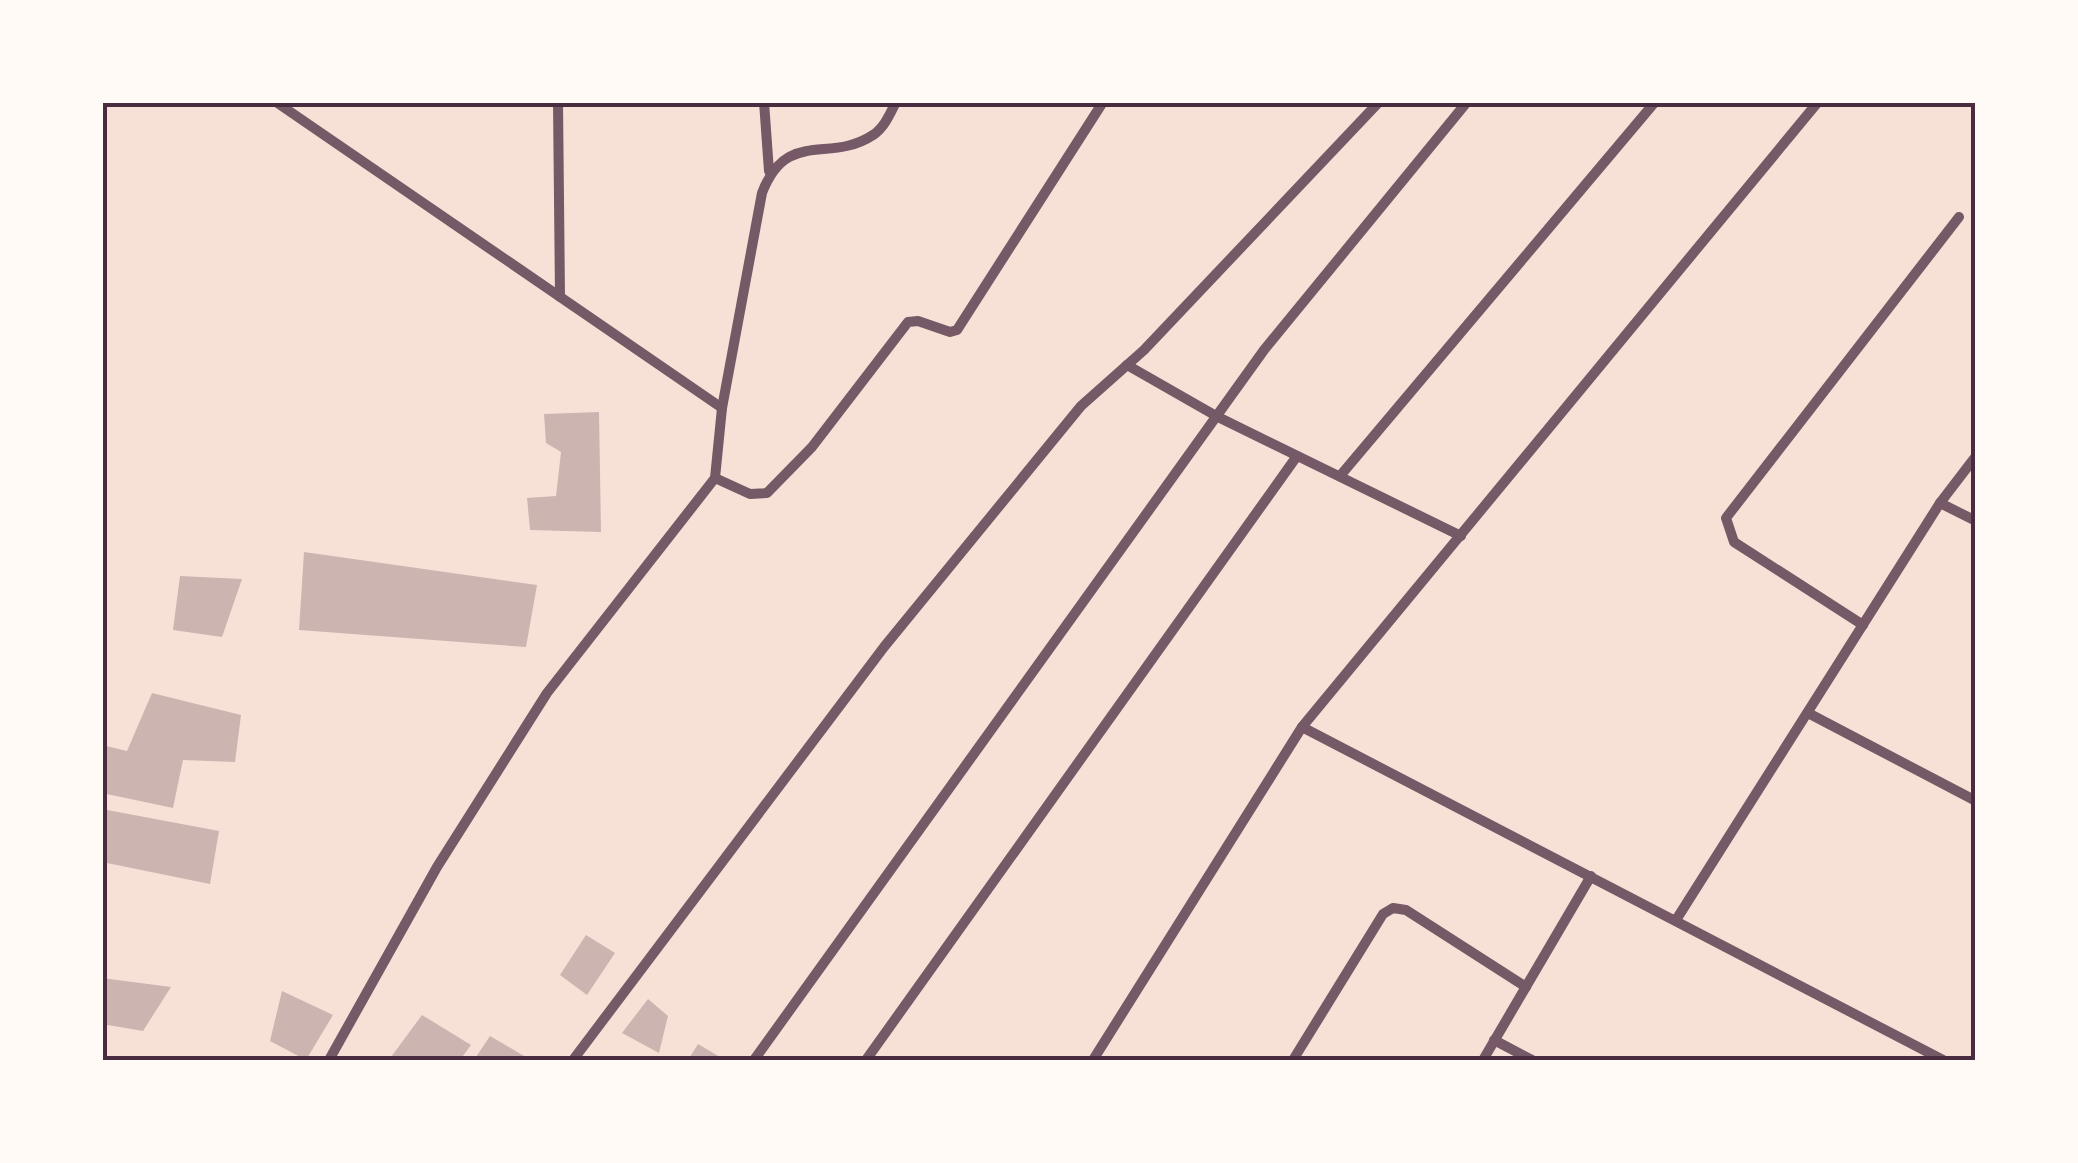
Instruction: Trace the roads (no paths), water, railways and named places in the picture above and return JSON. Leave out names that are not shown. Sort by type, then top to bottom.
[{"type":"street","points":[[276,102],[722,408]]},
{"type":"street","points":[[558,102],[560,297]]},
{"type":"street","points":[[764,102],[770,172]]},
{"type":"street","points":[[328,1060],[437,867],[548,693],[715,478],[722,408],[762,193],[770,172],[788,154],[868,138],[884,125],[896,102]]},
{"type":"street","points":[[715,478],[750,494],[767,494],[812,446],[908,322],[918,320],[950,332],[957,330],[1102,102]]},
{"type":"street","points":[[573,1060],[884,647],[1081,406],[1127,365],[1290,200],[1379,102]]},
{"type":"street","points":[[754,1060],[1264,350],[1467,102]]},
{"type":"street","points":[[1340,476],[1655,102]]},
{"type":"street","points":[[1093,1060],[1302,727],[1818,102]]},
{"type":"street","points":[[1863,625],[1734,542],[1726,518],[1960,217]]},
{"type":"street","points":[[1127,365],[1218,417],[1461,536]]},
{"type":"street","points":[[866,1060],[1297,456]]},
{"type":"street","points":[[1676,920],[1940,503],[1976,456]]},
{"type":"street","points":[[1940,503],[1976,521]]},
{"type":"street","points":[[1808,713],[1976,801]]},
{"type":"street","points":[[1302,727],[1943,1060]]},
{"type":"street","points":[[1483,1060],[1590,876]]},
{"type":"street","points":[[1293,1060],[1383,914],[1392,908],[1406,910],[1526,987]]},
{"type":"street","points":[[1494,1040],[1532,1060]]}]
